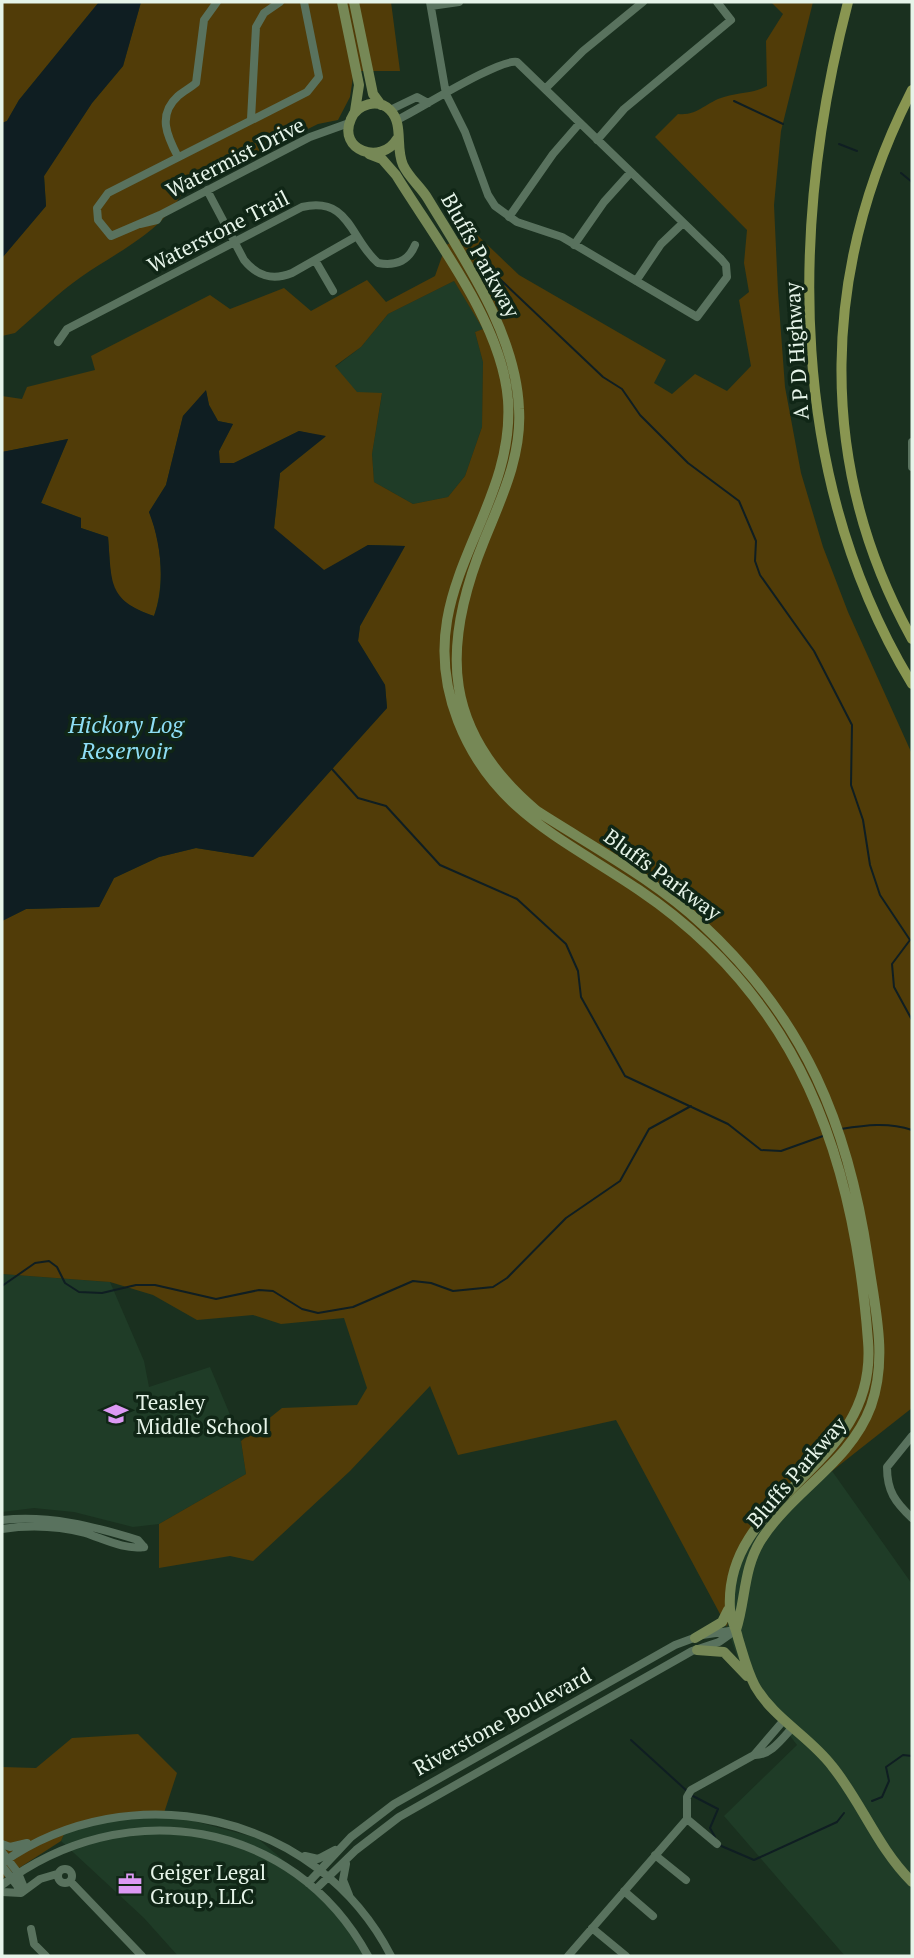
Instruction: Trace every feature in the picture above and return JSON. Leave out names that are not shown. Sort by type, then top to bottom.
[{"type":"highway","name":"A P D Highway","points":[[848,2],[824,108],[814,174],[809,256],[811,345],[821,431],[847,546],[875,617],[912,684]]},
{"type":"highway","points":[[912,90],[880,158],[860,218],[846,285],[841,366],[843,416],[857,497],[875,559],[912,639]]},
{"type":"main road","points":[[342,2],[359,85],[354,113],[349,123],[351,140]]},
{"type":"main road","points":[[354,2],[373,94],[397,120]]},
{"type":"main road","points":[[354,113],[366,105],[386,107]]},
{"type":"main road","name":"Bluffs Parkway","points":[[397,120],[397,139],[404,167],[428,198],[508,344],[520,411],[510,478],[460,608],[454,649],[465,713],[479,743],[499,774],[537,811],[648,882],[702,924],[772,1002],[807,1057],[833,1110],[860,1207],[864,1270]]},
{"type":"main road","points":[[369,154],[386,151],[397,139]]},
{"type":"main road","name":"Bluffs Parkway","points":[[351,140],[358,149],[382,159],[396,175],[485,320],[501,361],[508,420],[498,476],[449,598],[445,630],[448,690],[472,753],[490,780],[540,827],[676,916],[746,986],[774,1024],[802,1070],[823,1115],[848,1204],[881,1352],[871,1405],[847,1449],[799,1489],[770,1508],[743,1549],[733,1578],[730,1603],[730,1616],[736,1630]]},
{"type":"main road","points":[[468,292],[478,286]]},
{"type":"main road","points":[[586,856],[592,846]]},
{"type":"main road","name":"Bluffs Parkway","points":[[736,1630],[741,1615],[744,1577],[751,1559],[799,1489]]},
{"type":"main road","points":[[695,1638],[722,1622],[730,1603]]},
{"type":"main road","points":[[736,1630],[754,1685]]},
{"type":"main road","points":[[696,1650],[724,1652],[784,1720],[833,1766],[880,1844],[912,1882]]},
{"type":"street","points":[[216,2],[204,20],[196,83],[178,97],[167,111],[164,124],[178,157],[307,92],[319,77],[304,2]]},
{"type":"street","points":[[251,120],[256,27],[264,13],[280,2]]},
{"type":"street","points":[[397,120],[428,103],[446,94],[507,61],[517,62],[726,265],[728,272],[697,317],[686,313],[562,237],[529,227],[509,217],[488,195],[466,132],[446,94],[430,4],[459,2]]},
{"type":"street","points":[[545,89],[632,5],[643,2]]},
{"type":"street","points":[[597,140],[633,101],[731,20],[716,2]]},
{"type":"street","points":[[386,107],[417,97],[428,103]]},
{"type":"street","name":"Watermist Drive","points":[[178,157],[108,193],[97,208],[99,220],[111,236],[150,220],[310,137],[349,123]]},
{"type":"street","points":[[509,217],[553,154],[579,124]]},
{"type":"street","name":"Watermist Drive","points":[[326,132],[351,140]]},
{"type":"street","points":[[574,245],[604,202],[631,172]]},
{"type":"street","points":[[207,190],[253,270],[264,276],[280,278],[357,236]]},
{"type":"street","name":"Waterstone Trail","points":[[58,342],[67,329],[302,207],[315,204],[332,206],[378,263],[390,265],[411,255],[415,245]]},
{"type":"street","points":[[636,281],[661,244],[682,223]]},
{"type":"street","points":[[315,260],[333,291]]},
{"type":"street","points":[[912,442],[912,467]]},
{"type":"street","points":[[912,1436],[887,1467],[887,1485],[894,1500],[912,1518]]},
{"type":"street","points":[[2,1520],[55,1519],[82,1524],[138,1540],[144,1547],[132,1549],[82,1532],[43,1526],[2,1529]]},
{"type":"street","name":"Riverstone Boulevard","points":[[312,1886],[320,1871],[346,1843],[401,1799],[675,1645],[736,1630]]},
{"type":"street","name":"Riverstone Boulevard","points":[[312,1886],[329,1878],[348,1858],[408,1812],[696,1650],[719,1642],[736,1630]]},
{"type":"street","points":[[568,1956],[687,1819],[687,1797],[691,1790],[754,1755],[784,1720]]},
{"type":"street","points":[[754,1755],[762,1756],[792,1728]]},
{"type":"street","points":[[2,1844],[18,1846],[91,1821],[122,1815],[183,1814],[242,1827],[296,1854],[329,1878],[351,1900],[391,1956]]},
{"type":"street","points":[[687,1819],[717,1844]]},
{"type":"street","points":[[2,1885],[47,1855],[91,1838],[122,1832],[170,1830],[220,1838],[254,1850],[286,1866],[312,1886],[339,1914],[368,1956]]},
{"type":"street","points":[[25,1890],[3,1860],[53,1834]]},
{"type":"street","points":[[296,1854],[318,1859],[346,1843]]},
{"type":"street","points":[[655,1855],[686,1880]]},
{"type":"street","points":[[348,1858],[343,1880],[351,1900]]},
{"type":"street","points":[[2,1892],[17,1894],[47,1876],[57,1874],[62,1869],[68,1870],[72,1875],[70,1881],[140,1954]]},
{"type":"street","points":[[624,1891],[653,1916]]},
{"type":"street","points":[[31,1928],[34,1944],[46,1956]]},
{"type":"street","points":[[592,1928],[626,1956]]},
{"type":"shaded area","points":[[2,2],[99,2],[19,100],[7,121],[2,123]]},
{"type":"shaded area","points":[[141,2],[391,2],[400,71],[361,71],[353,77],[350,97],[338,120],[318,124],[183,191],[164,218],[152,229],[72,283],[15,333],[2,336],[2,258],[46,206],[44,176],[92,103],[123,66]]},
{"type":"shaded area","points":[[771,2],[813,2],[781,131],[774,205],[785,387],[801,473],[823,547],[848,612],[912,754],[912,1408],[832,1471],[783,1502],[749,1542],[735,1571],[727,1627],[616,1420],[458,1455],[430,1386],[350,1471],[253,1561],[230,1556],[159,1568],[159,1524],[246,1474],[241,1441],[282,1408],[357,1405],[367,1388],[344,1318],[281,1324],[253,1315],[197,1320],[153,1295],[110,1282],[2,1274],[2,921],[26,909],[99,907],[114,878],[159,857],[196,848],[253,857],[387,708],[385,685],[358,641],[360,626],[405,546],[368,545],[325,571],[274,529],[280,473],[325,437],[299,431],[234,463],[219,463],[219,451],[233,424],[218,421],[209,405],[206,391],[183,416],[166,485],[149,512],[157,537],[161,577],[154,616],[127,603],[114,588],[108,537],[81,528],[81,518],[41,503],[68,439],[2,452],[2,396],[22,399],[27,387],[95,370],[91,356],[210,295],[230,309],[284,288],[311,311],[367,280],[386,302],[435,276],[446,245],[474,232],[519,275],[666,360],[654,383],[672,394],[695,374],[727,391],[751,366],[739,300],[749,292],[744,263],[747,230],[655,137],[678,114],[691,113],[718,99],[767,86],[766,41],[783,14]],"holes":[[[454,281],[483,329],[475,332],[483,362],[482,427],[465,476],[448,497],[413,504],[374,482],[372,454],[382,393],[357,392],[335,366],[361,347],[388,314]]]},
{"type":"shaded area","points":[[454,281],[484,329],[475,332],[483,362],[482,427],[465,476],[448,497],[413,504],[374,482],[372,454],[382,394],[357,393],[335,367],[361,347],[388,314]]},
{"type":"shaded area","name":"Teasley Middle School","points":[[2,1274],[110,1282],[144,1361],[149,1387],[210,1367],[241,1441],[246,1474],[159,1524],[133,1527],[74,1512],[34,1508],[2,1512]]},
{"type":"shaded area","points":[[832,1471],[912,1584],[912,1956],[845,1956],[724,1816],[797,1745],[743,1674],[727,1627],[735,1571],[749,1542],[783,1502]]},
{"type":"shaded area","points":[[138,1734],[177,1773],[164,1813],[67,1828],[61,1841],[2,1879],[2,1767],[36,1768],[72,1738]]},
{"type":"shaded area","points":[[164,1813],[257,1838],[339,1907],[373,1956],[178,1956],[144,1918],[61,1841],[67,1828]]},
{"type":"water","points":[[99,2],[141,2],[123,66],[92,103],[44,176],[46,206],[2,258],[2,123],[7,121],[19,100]]},
{"type":"water","name":"Hickory Log Reservoir","points":[[206,390],[209,405],[218,421],[233,424],[219,451],[220,463],[234,463],[299,431],[326,436],[280,473],[274,528],[324,570],[368,545],[405,546],[360,626],[358,641],[385,685],[387,708],[253,857],[196,848],[159,857],[114,878],[99,907],[26,909],[2,921],[2,452],[68,439],[41,503],[81,518],[81,528],[108,537],[112,578],[120,596],[139,610],[154,616],[161,578],[157,537],[149,512],[166,485],[183,416]]},
{"type":"waterway","points":[[734,101],[783,124]]},
{"type":"waterway","points":[[839,144],[857,151]]},
{"type":"waterway","points":[[901,173],[912,182]]},
{"type":"waterway","points":[[484,264],[603,377],[622,389],[640,415],[688,463],[739,501],[756,541],[755,561],[760,575],[814,651],[852,725],[851,785],[863,820],[870,865],[880,895],[910,940],[892,964],[894,987],[912,1020]]},
{"type":"waterway","points":[[332,769],[358,798],[386,806],[440,865],[517,899],[566,944],[578,971],[581,997],[625,1076],[728,1124],[761,1150],[781,1151],[823,1136]]},
{"type":"waterway","points":[[2,1286],[35,1263],[49,1261],[57,1267],[65,1283],[79,1292],[102,1293],[136,1285],[155,1285],[216,1299],[259,1290],[273,1291],[302,1309],[318,1313],[353,1307],[413,1281],[431,1283],[453,1291],[493,1287],[507,1278],[566,1218],[620,1181],[649,1129],[691,1106]]},
{"type":"waterway","points":[[841,1129],[886,1125],[912,1130]]},
{"type":"waterway","points":[[631,1740],[687,1791]]},
{"type":"waterway","points":[[872,1801],[882,1797],[889,1781],[886,1767],[903,1755],[912,1756]]},
{"type":"waterway","points":[[691,1795],[718,1809],[710,1828],[715,1837]]},
{"type":"waterway","points":[[719,1845],[754,1860],[837,1822],[844,1813]]},
{"type":"place","name":"Teasley Middle School","points":[[116,1414]]},
{"type":"place","name":"Geiger Legal Group, LLC","points":[[130,1884]]}]
